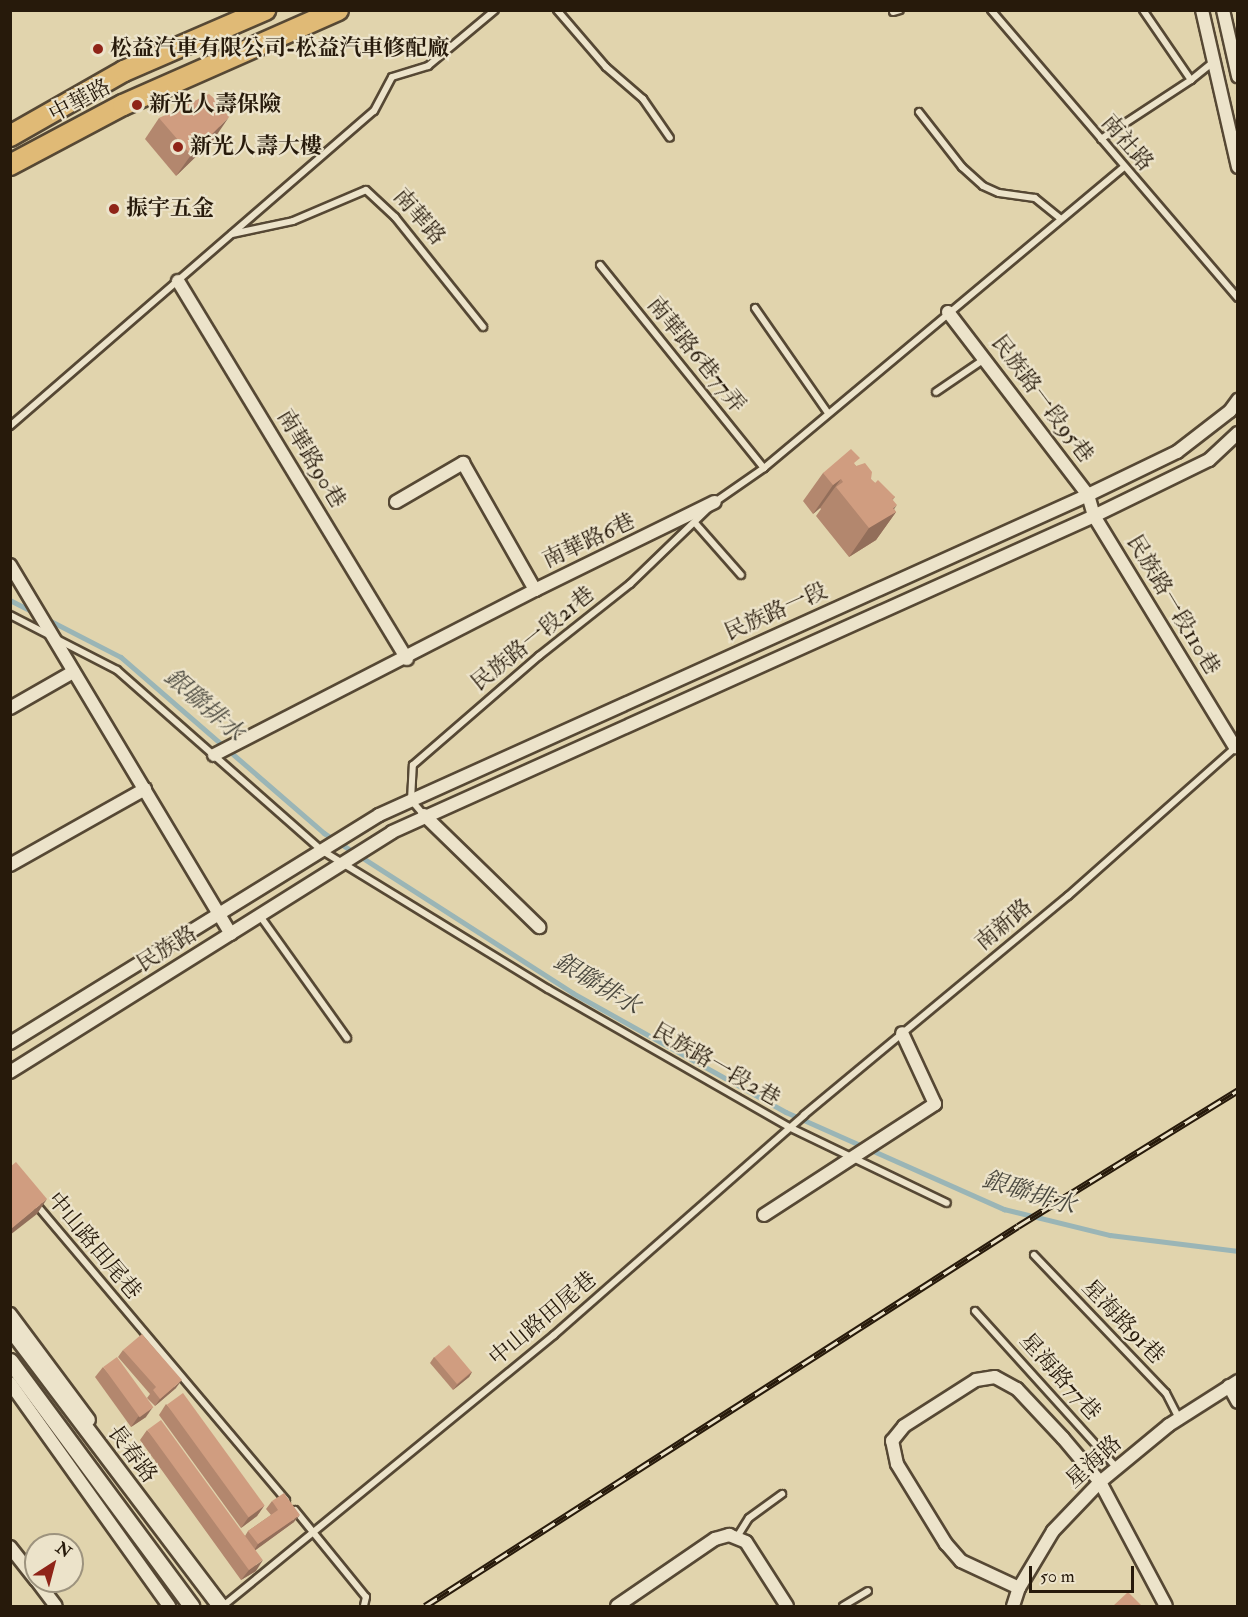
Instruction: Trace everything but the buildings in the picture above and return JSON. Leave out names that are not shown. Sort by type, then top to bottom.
[{"type":"main road","name":"中華路","points":[[10,136],[124,71],[265,10]]},
{"type":"main road","name":"中華路","points":[[10,165],[123,105],[338,10]]},
{"type":"street","points":[[1202,10],[1238,167]]},
{"type":"street","points":[[1223,10],[1238,76]]},
{"type":"street","name":"南華路90巷","points":[[178,281],[407,659]]},
{"type":"street","name":"民族路一段95巷","points":[[948,312],[986,358],[1088,495],[1094,516]]},
{"type":"street","name":"民族路一段","points":[[330,844],[411,800],[1088,495],[1177,452],[1230,411],[1238,400]]},
{"type":"street","name":"民族路一段","points":[[352,857],[424,815],[1094,516],[1209,460],[1238,433]]},
{"type":"street","points":[[396,502],[463,463],[535,590]]},
{"type":"street","name":"南華路6巷","points":[[222,752],[407,659],[535,590],[715,502]]},
{"type":"street","name":"民族路一段110巷","points":[[1094,516],[1236,746]]},
{"type":"street","points":[[10,565],[231,934]]},
{"type":"street","points":[[10,708],[73,672]]},
{"type":"street","points":[[538,742],[545,761]]},
{"type":"street","points":[[10,865],[145,789]]},
{"type":"street","points":[[424,815],[539,927]]},
{"type":"street","name":"民族路","points":[[10,1043],[330,844]]},
{"type":"street","name":"民族路","points":[[10,1072],[352,857]]},
{"type":"street","points":[[764,1215],[854,1159],[935,1104],[902,1033]]},
{"type":"street","points":[[10,1314],[224,1606]]},
{"type":"street","name":"長春路","points":[[10,1328],[224,1606]]},
{"type":"street","name":"長春路","points":[[10,1361],[191,1606]]},
{"type":"street","points":[[1019,1588],[961,1561],[946,1544],[897,1464],[892,1442],[904,1426],[976,1380],[995,1377],[1017,1389],[1100,1482],[1166,1606]]},
{"type":"street","points":[[10,1383],[169,1606]]},
{"type":"street","points":[[1233,1383],[1238,1402]]},
{"type":"street","name":"星海路","points":[[1013,1606],[1019,1588],[1053,1531],[1100,1482],[1179,1418],[1233,1383]]},
{"type":"street","points":[[617,1606],[715,1539],[737,1537],[746,1542],[787,1606]]},
{"type":"street","points":[[10,1547],[24,1565]]},
{"type":"street","points":[[46,1593],[56,1606]]},
{"type":"lane","name":"南華路","points":[[10,426],[374,111],[392,77],[428,66],[495,10]]},
{"type":"lane","points":[[557,10],[606,67],[643,99],[670,138]]},
{"type":"lane","name":"南社路","points":[[991,10],[1238,298]]},
{"type":"lane","points":[[1143,10],[1191,80]]},
{"type":"lane","points":[[1101,139],[1191,80],[1214,62]]},
{"type":"lane","points":[[919,112],[962,167],[983,186],[999,194],[1035,198],[1060,219]]},
{"type":"lane","name":"南華路6巷","points":[[715,502],[764,468],[1124,166]]},
{"type":"lane","name":"南華路","points":[[231,234],[293,221],[366,190],[395,217],[483,327]]},
{"type":"lane","name":"南華路6巷77弄","points":[[600,265],[764,468]]},
{"type":"lane","points":[[755,308],[828,413]]},
{"type":"lane","points":[[936,392],[986,358]]},
{"type":"lane","name":"民族路一段21巷","points":[[411,800],[412,765],[696,524],[715,502]]},
{"type":"lane","points":[[696,524],[741,575]]},
{"type":"lane","name":"民族路一段2巷","points":[[10,615],[117,670],[222,752],[330,844],[548,989],[789,1127],[947,1203]]},
{"type":"lane","name":"南新路","points":[[789,1127],[1068,896],[1236,746]]},
{"type":"lane","points":[[411,800],[424,815]]},
{"type":"lane","points":[[260,916],[347,1038]]},
{"type":"lane","name":"中山路田尾巷","points":[[224,1606],[554,1335],[789,1127]]},
{"type":"lane","name":"中山路田尾巷","points":[[26,1192],[314,1532],[366,1597],[364,1606]]},
{"type":"lane","name":"星海路91巷","points":[[1034,1256],[1166,1393],[1179,1418]]},
{"type":"lane","name":"星海路77巷","points":[[975,1311],[1117,1468]]},
{"type":"lane","points":[[737,1537],[749,1518],[782,1494]]},
{"type":"lane","points":[[843,1606],[868,1591]]},
{"type":"waterway","name":"銀聯排水","points":[[10,600],[34,612]]},
{"type":"waterway","name":"銀聯排水","points":[[47,619],[121,657],[324,833],[573,993],[786,1112],[1004,1209],[1110,1235],[1238,1251]]},
{"type":"railway","points":[[425,1606],[1018,1226],[1238,1090]]},
{"type":"place","name":"松益汽車有限公司-松益汽車修配廠","points":[[98,49]]},
{"type":"place","name":"新光人壽保險","points":[[137,105]]},
{"type":"place","name":"新光人壽大樓","points":[[178,147]]},
{"type":"place","name":"振宇五金","points":[[114,209]]}]
